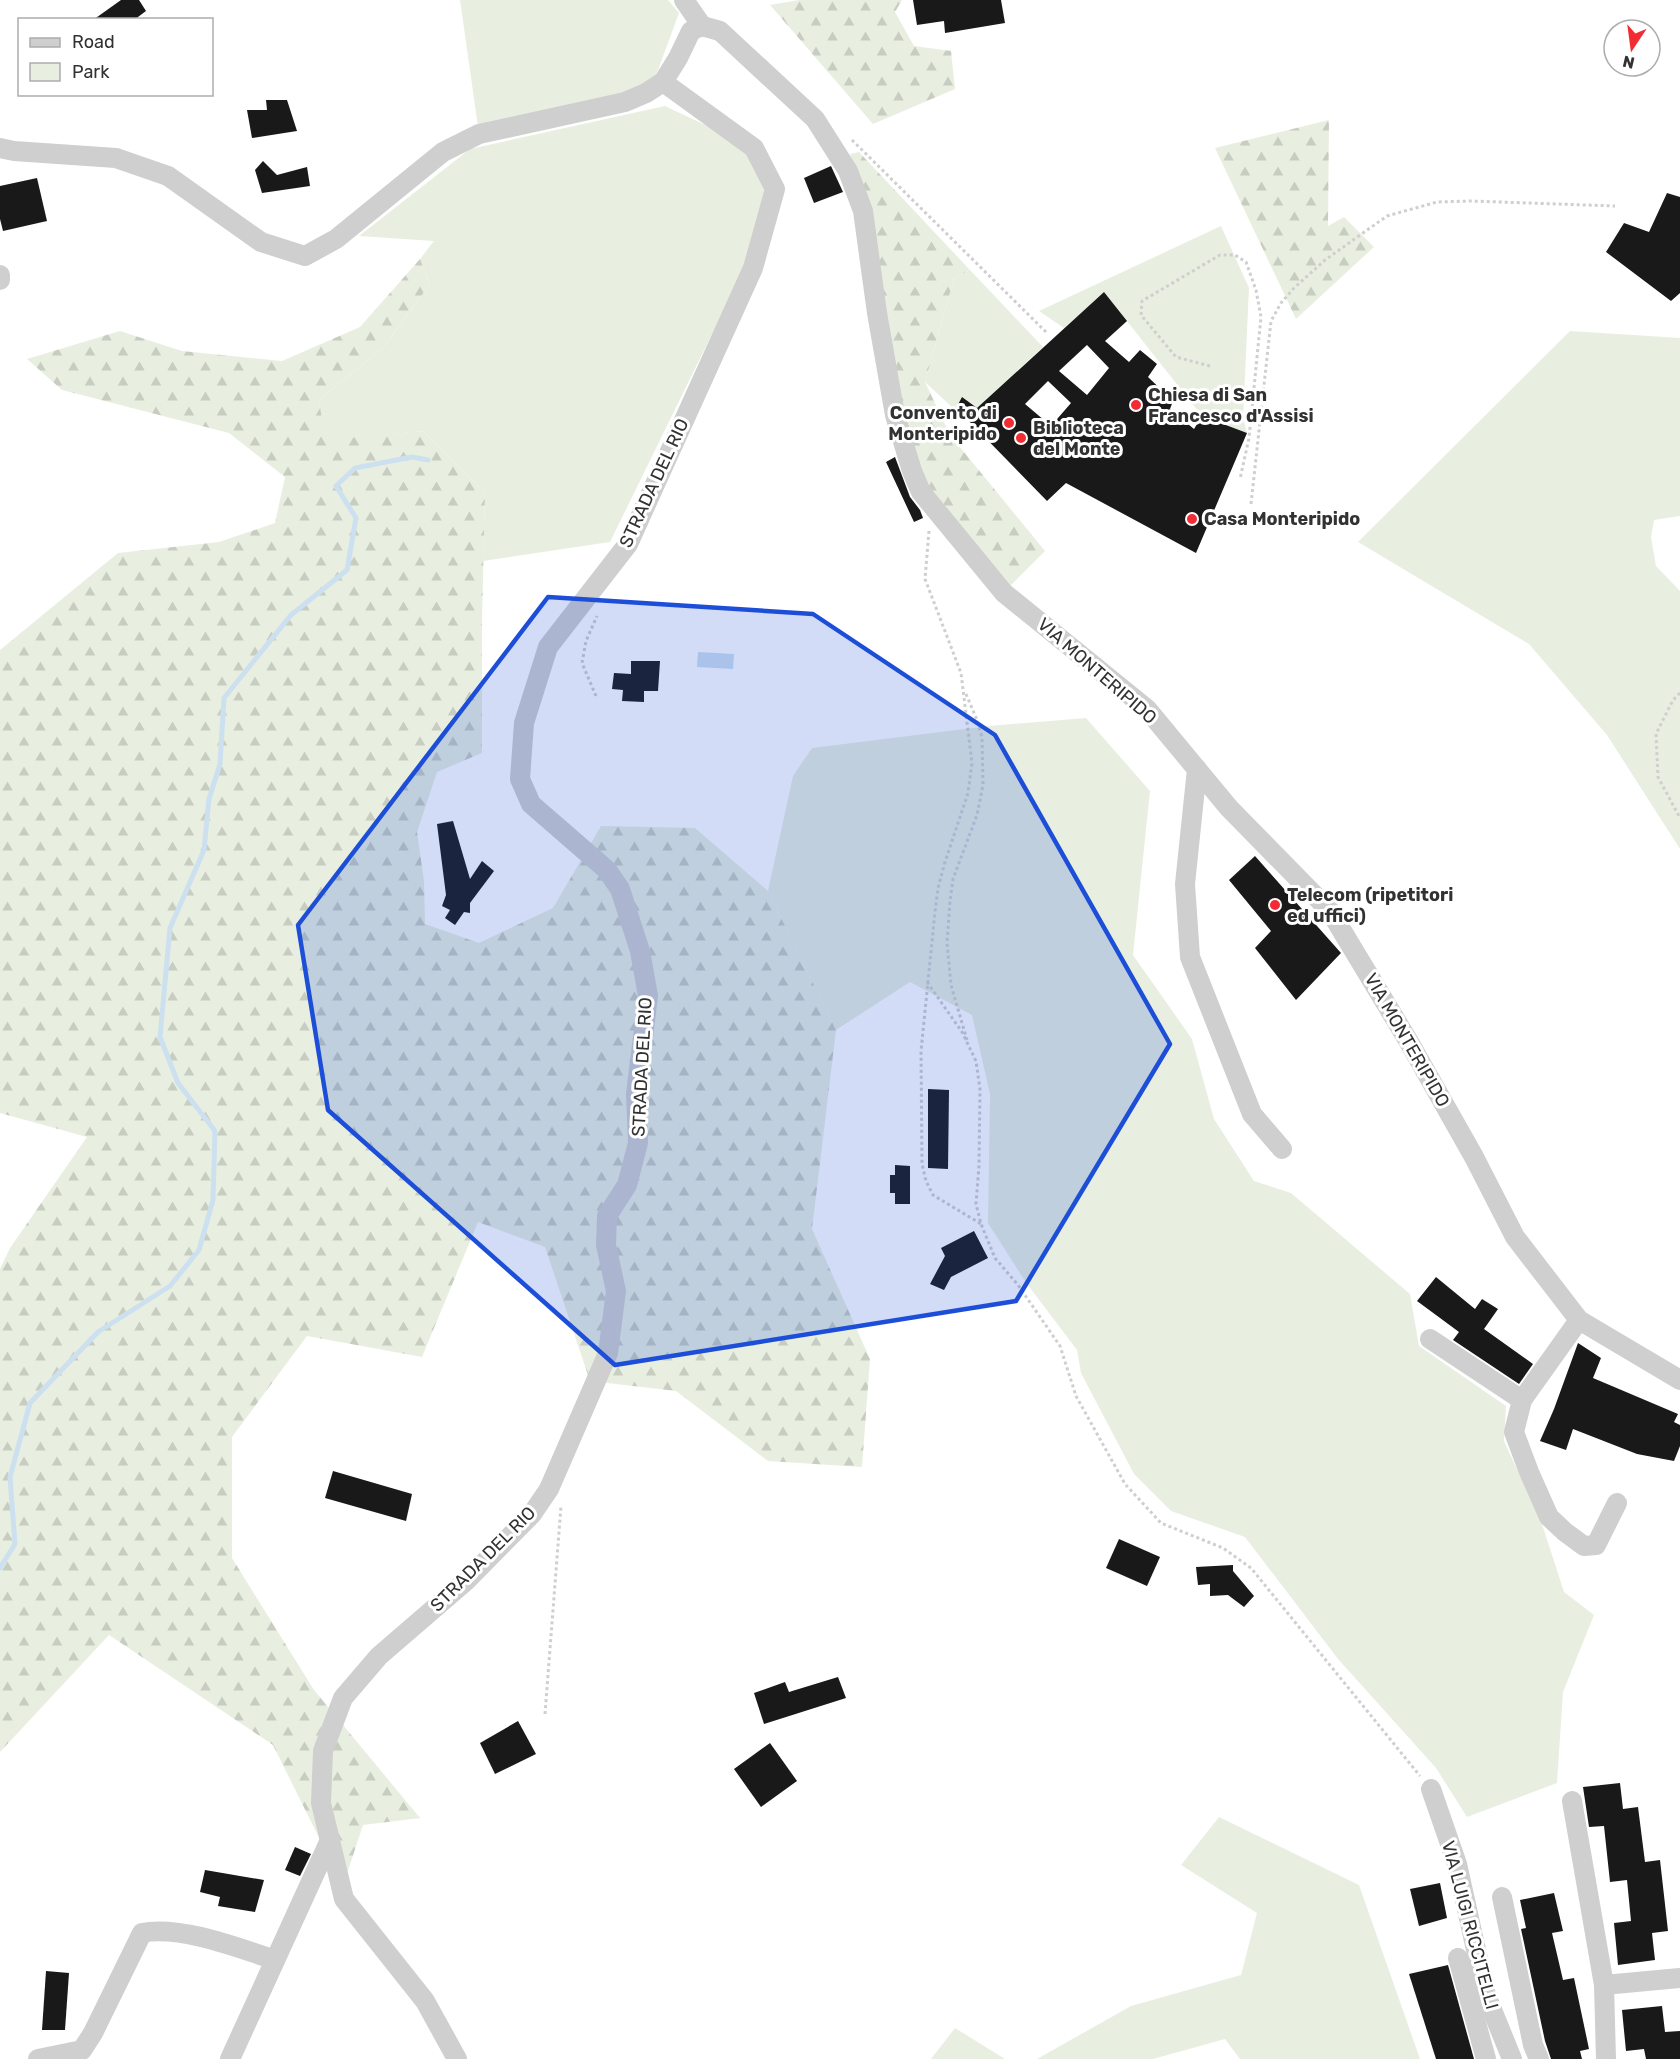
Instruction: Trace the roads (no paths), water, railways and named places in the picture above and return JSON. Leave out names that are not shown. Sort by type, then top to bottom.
[{"type":"street","name":"VIA MONTERIPIDO","points":[[684,0],[702,26],[720,31],[815,119],[848,171],[863,211],[877,313],[895,415],[912,471],[921,492],[1004,593],[1147,709],[1229,808],[1330,911],[1469,1147],[1515,1237],[1579,1320],[1680,1380]]},
{"type":"street","points":[[0,148],[116,158],[168,176],[261,242],[304,256],[336,238],[443,152],[479,134],[624,102],[646,93],[663,82],[691,31],[702,26]]},
{"type":"street","name":"STRADA DEL RIO","points":[[457,2059],[425,2001],[344,1899],[321,1803],[323,1751],[343,1698],[379,1656],[466,1581],[532,1514],[549,1489],[608,1353],[616,1291],[606,1245],[606,1216],[627,1185],[638,1143],[636,1094],[648,996],[640,951],[620,889],[607,870],[531,804],[520,779],[524,723],[548,647],[628,544],[753,268],[775,189],[754,148],[663,82]]},
{"type":"street","points":[[0,275],[0,280]]},
{"type":"street","points":[[1197,769],[1185,884],[1190,957],[1252,1114],[1282,1149]]},
{"type":"street","points":[[1579,1320],[1522,1400],[1514,1432],[1550,1517],[1584,1546],[1596,1545],[1617,1503]]},
{"type":"street","points":[[1430,1339],[1522,1400]]},
{"type":"street","name":"VIA LUIGI RICCITELLI","points":[[1431,1790],[1457,1864],[1486,1995],[1512,2059]]},
{"type":"street","points":[[1572,1801],[1604,1985],[1606,2059]]},
{"type":"street","points":[[230,2059],[330,1840]]},
{"type":"street","points":[[1502,1897],[1533,2045],[1539,2059]]},
{"type":"street","points":[[38,2059],[82,2050],[93,2033],[142,1933],[156,1930],[216,1940],[275,1960]]},
{"type":"street","points":[[1458,1958],[1486,2059]]},
{"type":"street","points":[[1604,1985],[1680,1978]]},
{"type":"water","points":[[698,652],[734,654],[733,669],[697,667]]},
{"type":"waterway","points":[[0,1568],[15,1544],[10,1477],[30,1403],[98,1332],[170,1286],[199,1250],[213,1200],[215,1131],[178,1083],[160,1037],[170,928],[204,850],[209,799],[220,764],[224,698],[291,615],[347,570],[356,518],[336,486],[355,468],[412,457],[428,460]]},
{"type":"place","name":"Chiesa di San Francesco d'Assisi","points":[[1136,405]]},
{"type":"place","name":"Convento di Monteripido","points":[[1009,423]]},
{"type":"place","name":"Biblioteca del Monte","points":[[1021,438]]},
{"type":"place","name":"Casa Monteripido","points":[[1192,519]]},
{"type":"place","name":"Telecom (ripetitori ed uffici)","points":[[1275,905]]}]
